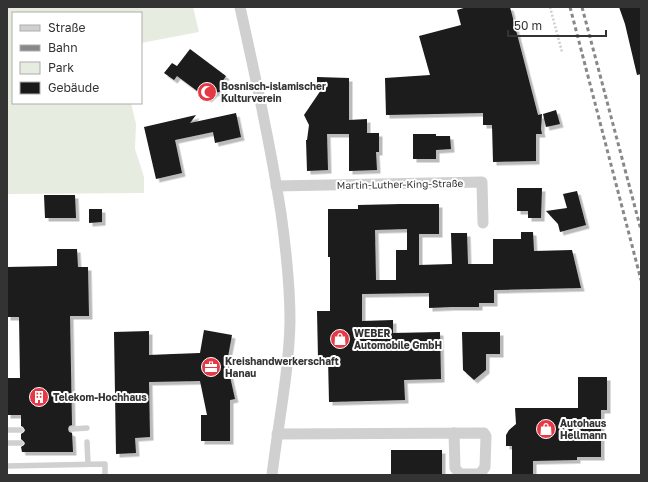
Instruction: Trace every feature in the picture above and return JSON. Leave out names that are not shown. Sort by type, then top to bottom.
[{"type":"street","points":[[240,7],[258,87],[286,251],[290,320],[284,393],[272,475]]},
{"type":"street","name":"Martin-Luther-King-Straße","points":[[276,186],[482,182],[483,223]]},
{"type":"street","points":[[277,434],[454,433]]},
{"type":"lane","points":[[72,429],[87,428]]},
{"type":"lane","points":[[7,430],[21,430]]},
{"type":"lane","points":[[87,442],[88,464]]},
{"type":"lane","points":[[7,443],[21,443]]},
{"type":"lane","points":[[7,466],[105,464],[105,475]]},
{"type":"path","points":[[550,7],[562,52]]},
{"type":"path","points":[[258,87],[292,86]]},
{"type":"green space","points":[[7,7],[193,7],[199,32],[142,43],[142,12],[12,12],[12,104],[131,104],[136,124],[135,149],[144,177],[144,193],[7,194]]},
{"type":"building","points":[[467,7],[510,7],[538,115],[542,114],[542,134],[536,134],[536,161],[493,162],[492,125],[483,125],[483,113],[386,115],[385,78],[430,75],[419,36],[461,25],[457,10]]},
{"type":"building","points":[[619,7],[641,7],[641,74],[637,75],[625,24]]},
{"type":"building","points":[[190,49],[226,76],[222,82],[223,90],[214,93],[208,99],[177,76],[174,80],[164,73],[172,63],[177,66]]},
{"type":"building","points":[[317,77],[349,78],[349,120],[367,119],[367,133],[379,133],[379,152],[376,152],[377,170],[349,171],[349,134],[327,134],[328,170],[307,171],[306,140],[309,125],[304,115],[321,90],[317,86]]},
{"type":"building","points":[[556,110],[560,124],[546,127],[543,114]]},
{"type":"building","points":[[236,113],[241,137],[215,143],[213,132],[175,140],[182,173],[156,179],[144,127],[196,115],[190,123]]},
{"type":"building","points":[[413,134],[436,134],[436,136],[450,136],[451,149],[436,150],[436,159],[413,159]]},
{"type":"building","points":[[517,188],[542,188],[541,218],[528,218],[528,211],[517,211]]},
{"type":"building","points":[[577,191],[586,225],[560,232],[558,224],[546,211],[567,208],[563,194]]},
{"type":"building","points":[[44,195],[75,195],[76,218],[45,218]]},
{"type":"building","points":[[439,204],[439,234],[419,234],[419,265],[452,264],[451,233],[467,233],[468,264],[493,264],[493,239],[521,239],[521,232],[533,232],[534,251],[572,250],[581,288],[494,290],[494,303],[479,303],[479,307],[429,308],[429,293],[362,294],[362,321],[393,320],[393,333],[440,332],[441,379],[404,380],[405,400],[329,402],[328,358],[318,358],[317,311],[330,311],[328,209],[358,209],[358,205]],"holes":[[[407,229],[407,250],[396,250],[396,280],[376,280],[375,230]]]},
{"type":"building","points":[[89,209],[102,209],[102,222],[89,223]]},
{"type":"building","name":"Telekom-Hochhaus","points":[[57,249],[77,249],[78,267],[88,267],[89,316],[70,316],[72,425],[69,426],[68,429],[69,432],[72,433],[73,452],[22,452],[21,447],[25,443],[21,439],[21,434],[25,430],[21,426],[21,415],[7,415],[7,378],[20,378],[19,317],[7,317],[7,267],[57,266]]},
{"type":"building","points":[[204,330],[232,335],[227,362],[229,362],[229,372],[235,399],[230,400],[230,441],[201,441],[201,415],[207,415],[200,381],[149,382],[150,437],[135,438],[136,453],[116,454],[114,332],[149,331],[149,355],[200,353]]},
{"type":"building","points":[[462,332],[500,332],[500,354],[486,354],[486,370],[474,380],[463,370]]},
{"type":"building","points":[[578,377],[607,377],[607,410],[601,410],[601,457],[577,457],[577,460],[533,461],[533,475],[512,475],[512,446],[506,446],[506,435],[516,424],[515,408],[578,408]]},
{"type":"building","points":[[391,450],[442,450],[442,475],[391,475]]},
{"type":"railway","points":[[570,7],[641,280]]},
{"type":"railway","points":[[582,7],[641,230]]},
{"type":"place","name":"Bosnisch-islamischer Kulturverein","points":[[207,92]]},
{"type":"place","name":"WEBER Automobile GmbH","points":[[340,339]]},
{"type":"place","name":"Kreishandwerkerschaft Hanau","points":[[211,367]]},
{"type":"place","name":"Telekom-Hochhaus","points":[[39,397]]},
{"type":"place","name":"Autohaus Hellmann","points":[[546,429]]}]
